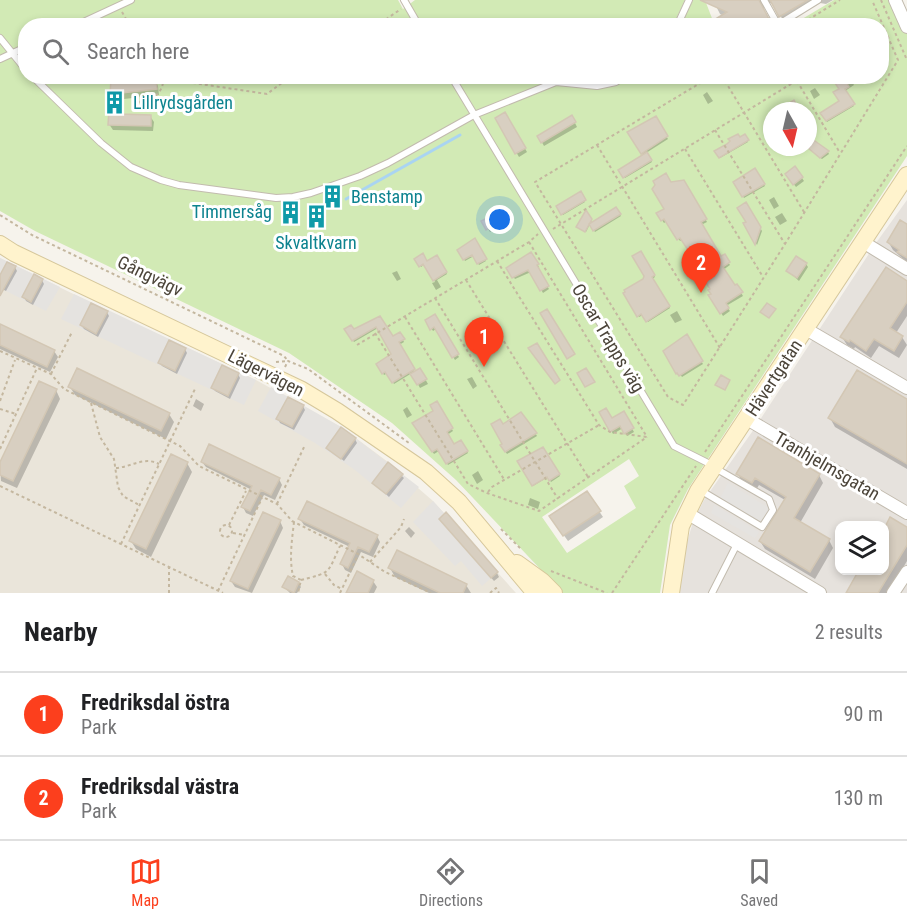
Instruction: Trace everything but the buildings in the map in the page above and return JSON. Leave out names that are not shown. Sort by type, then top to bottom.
[{"type":"street","points":[[895,0],[907,27]]},
{"type":"street","name":"Hävertgatan","points":[[671,593],[678,539],[687,513],[710,464],[747,419],[907,175]]},
{"type":"street","points":[[863,242],[907,269]]},
{"type":"street","name":"Lägervägen","points":[[0,244],[302,390],[337,411],[426,472],[459,502],[535,593]]},
{"type":"street","points":[[806,329],[907,388]]},
{"type":"street","name":"Tranhjelmsgatan","points":[[747,419],[907,513]]},
{"type":"street","points":[[687,513],[820,593]]},
{"type":"street","name":"Lägervägen","points":[[499,551],[542,581],[554,593]]},
{"type":"street","points":[[893,593],[907,572]]},
{"type":"lane","points":[[92,18],[131,0]]},
{"type":"lane","points":[[680,18],[689,0]]},
{"type":"lane","points":[[764,0],[773,18]]},
{"type":"lane","points":[[788,18],[818,0]]},
{"type":"lane","points":[[407,1],[415,18]]},
{"type":"lane","points":[[0,38],[18,61]]},
{"type":"lane","points":[[0,59],[18,51]]},
{"type":"lane","points":[[40,84],[114,155],[141,172],[179,185],[276,198],[300,196],[360,176],[474,115],[551,84]]},
{"type":"lane","name":"Oscar Trapps väg","points":[[456,84],[674,446],[710,464],[769,499],[773,510],[762,527],[699,489]]},
{"type":"lane","points":[[576,84],[597,86],[606,84]]},
{"type":"lane","points":[[712,593],[737,544]]},
{"type":"path","points":[[811,18],[840,0]]},
{"type":"path","points":[[872,0],[879,18]]},
{"type":"path","points":[[881,0],[889,18]]},
{"type":"path","points":[[386,18],[407,1]]},
{"type":"path","points":[[118,6],[125,18]]},
{"type":"path","points":[[889,18],[907,60]]},
{"type":"path","points":[[889,41],[898,60],[889,74]]},
{"type":"path","points":[[133,103],[155,96],[161,92],[163,84]]},
{"type":"path","points":[[200,84],[267,94],[280,84]]},
{"type":"path","points":[[699,84],[535,182],[668,397],[683,405],[883,84]]},
{"type":"path","points":[[727,84],[804,212]]},
{"type":"path","points":[[357,345],[791,84]]},
{"type":"path","points":[[798,84],[840,153]]},
{"type":"path","points":[[715,130],[785,244]]},
{"type":"path","points":[[597,145],[720,348]]},
{"type":"path","points":[[612,593],[710,464],[907,146]]},
{"type":"path","points":[[685,149],[764,278]]},
{"type":"path","name":"Gångvägv","points":[[0,215],[32,235],[284,356],[288,361]]},
{"type":"path","points":[[529,242],[647,437]]},
{"type":"path","points":[[497,261],[599,425],[610,432],[647,437]]},
{"type":"path","points":[[466,280],[588,477]]},
{"type":"path","points":[[435,298],[558,499]]},
{"type":"path","points":[[405,316],[504,481]]},
{"type":"path","points":[[51,374],[72,332]]},
{"type":"path","points":[[375,333],[468,484],[487,493],[539,511],[647,437]]},
{"type":"path","points":[[0,351],[51,374],[64,389],[180,446],[199,466],[278,504],[294,522],[358,554],[385,572],[430,593]]},
{"type":"path","points":[[0,401],[15,360]]},
{"type":"path","points":[[0,449],[37,368]]},
{"type":"path","points":[[121,544],[195,389]]},
{"type":"path","points":[[91,404],[100,437],[114,459],[118,487],[123,496],[139,505]]},
{"type":"path","points":[[0,409],[16,414]]},
{"type":"path","points":[[487,493],[492,487],[599,425]]},
{"type":"path","points":[[278,504],[305,445]]},
{"type":"path","points":[[116,468],[130,466],[134,462],[152,460],[159,464]]},
{"type":"path","points":[[0,486],[223,593]]},
{"type":"path","points":[[245,535],[233,533],[226,538],[220,533],[221,527],[229,525],[246,491]]},
{"type":"path","points":[[218,591],[263,497]]},
{"type":"path","points":[[370,562],[401,527],[404,519]]},
{"type":"path","points":[[294,522],[293,576],[301,580],[325,574],[340,545]]},
{"type":"path","points":[[229,525],[233,533]]},
{"type":"path","points":[[325,574],[341,591],[358,554]]},
{"type":"path","points":[[169,567],[169,593]]},
{"type":"path","points":[[549,570],[607,593]]},
{"type":"path","points":[[298,593],[301,580]]},
{"type":"path","points":[[490,593],[496,588],[500,593]]},
{"type":"shaded area","points":[[907,200],[907,593],[678,593],[680,566],[693,522],[704,500],[752,432],[876,243]]},
{"type":"shaded area","points":[[0,258],[256,380],[341,427],[388,462],[433,501],[516,593],[0,593]]},
{"type":"shaded area","points":[[0,258],[60,287],[46,311],[0,288]]},
{"type":"shaded area","points":[[74,294],[256,380],[244,405],[61,319]]},
{"type":"shaded area","points":[[271,387],[341,427],[419,487],[401,508],[355,470],[315,443],[258,411]]},
{"type":"shaded area","points":[[728,483],[769,508],[761,522],[720,498]]},
{"type":"shaded area","points":[[433,501],[498,572],[482,586],[461,561],[455,566],[413,522]]},
{"type":"shaded area","points":[[714,505],[759,532],[755,538],[711,513]]},
{"type":"green space","points":[[0,0],[398,0],[403,9],[415,0],[685,0],[677,17],[679,18],[18,18],[18,84],[889,84],[889,18],[804,18],[834,0],[901,0],[907,14],[907,156],[688,489],[670,525],[660,593],[563,593],[456,480],[392,423],[289,353],[35,231],[0,211]],"holes":[[[629,459],[639,476],[624,486],[636,508],[567,553],[542,517]]]},
{"type":"green space","points":[[693,0],[705,0],[712,18],[684,18]]},
{"type":"waterway","points":[[346,199],[460,135]]},
{"type":"place","name":"Lillrydsgården","points":[[115,103]]},
{"type":"place","name":"Benstamp","points":[[333,197]]},
{"type":"place","name":"Timmersåg","points":[[290,212]]},
{"type":"place","name":"Skvaltkvarn","points":[[316,217]]},
{"type":"place","name":"Fredriksdal västra","points":[[701,293]]},
{"type":"place","name":"Fredriksdal östra","points":[[484,367]]}]
